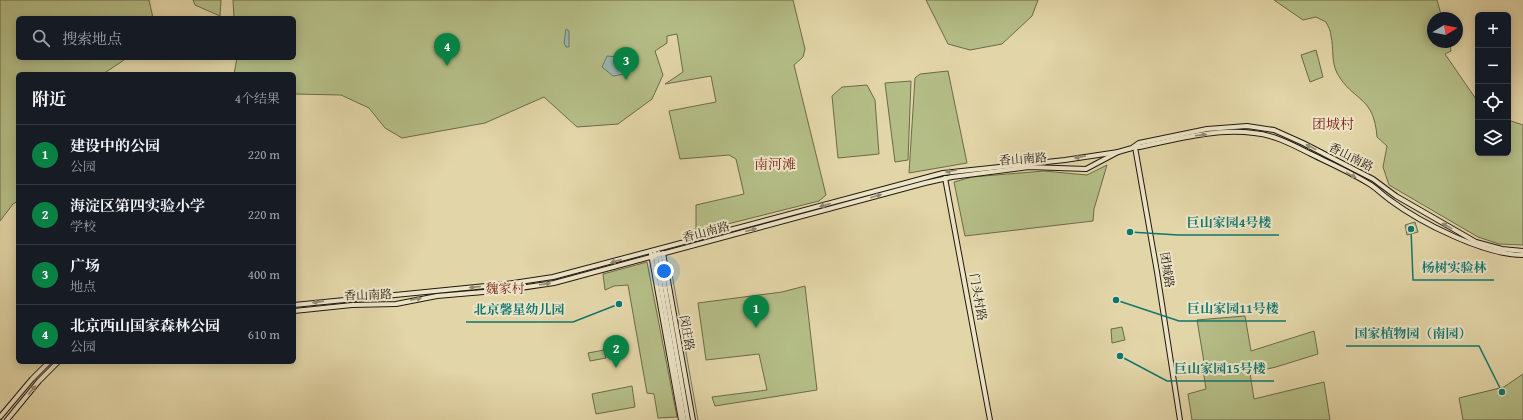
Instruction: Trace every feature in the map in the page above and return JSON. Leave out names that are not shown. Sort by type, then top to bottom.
[{"type":"main road","name":"香山南路","points":[[296,305],[506,284],[545,278],[657,253],[945,178],[1029,168],[1086,169],[1139,143],[1182,133],[1234,125],[1274,130],[1373,179],[1414,207],[1476,242],[1502,249],[1523,251]]},
{"type":"main road","name":"香山南路","points":[[1135,146],[1140,148],[1187,137],[1217,133],[1254,133],[1265,135],[1282,140],[1370,185],[1390,201],[1474,245],[1502,253],[1523,255]]},
{"type":"main road","name":"团城路","points":[[1135,146],[1157,272],[1180,420]]},
{"type":"main road","name":"香山南路","points":[[296,311],[352,305],[396,304],[417,299],[554,283],[943,173],[1065,160],[1118,152]]},
{"type":"main road","name":"门头村路","points":[[945,178],[990,420]]},
{"type":"main road","name":"闵庄路","points":[[657,253],[681,420]]},
{"type":"main road","name":"闵庄路","points":[[657,253],[684,420]]},
{"type":"main road","name":"闵庄路","points":[[657,253],[688,420]]},
{"type":"main road","name":"闵庄路","points":[[657,253],[693,420]]},
{"type":"main road","points":[[0,417],[32,379],[47,364]]},
{"type":"main road","points":[[7,420],[39,381],[56,364]]},
{"type":"green space","points":[[0,0],[149,0],[153,16],[16,16],[16,60],[124,60],[106,72],[16,72],[16,202],[0,221]]},
{"type":"green space","points":[[193,0],[221,0],[220,16],[195,5]]},
{"type":"green space","points":[[233,0],[793,0],[805,49],[803,57],[794,65],[826,195],[819,201],[696,232],[696,205],[744,194],[736,159],[729,155],[680,159],[669,111],[716,102],[711,76],[665,84],[683,72],[677,34],[667,36],[667,43],[655,51],[663,75],[652,99],[618,124],[577,127],[544,97],[485,123],[402,138],[385,128],[369,108],[341,95],[296,94],[296,72],[234,72],[237,60],[296,60],[296,16],[234,16]]},
{"type":"green space","points":[[926,0],[1038,0],[1032,16],[1002,44],[970,50],[948,44]]},
{"type":"green space","points":[[1274,0],[1437,0],[1440,12],[1427,12],[1427,48],[1451,48],[1451,51],[1445,54],[1475,98],[1475,156],[1511,156],[1511,121],[1523,125],[1523,245],[1499,244],[1478,237],[1389,185],[1383,167],[1387,146],[1377,137],[1372,113],[1362,100],[1343,82],[1337,73],[1334,64],[1332,41],[1326,22],[1316,17],[1303,20]]},
{"type":"green space","points":[[1316,50],[1323,77],[1310,82],[1301,55]]},
{"type":"green space","points":[[948,71],[967,163],[909,173],[915,78],[920,74]]},
{"type":"green space","points":[[911,81],[908,160],[895,162],[885,83]]},
{"type":"green space","points":[[867,85],[875,100],[879,154],[838,158],[832,96],[842,87]]},
{"type":"green space","points":[[1107,165],[1094,209],[1093,221],[965,236],[954,182],[972,177],[1044,171],[1087,175]]},
{"type":"green space","points":[[1415,222],[1418,232],[1407,235],[1405,225]]},
{"type":"green space","points":[[647,262],[677,417],[658,418],[654,394],[647,393],[628,285],[614,286],[605,290],[603,274]]},
{"type":"green space","points":[[805,286],[817,390],[715,406],[712,397],[767,390],[759,354],[706,360],[698,303],[782,292]]},
{"type":"green space","points":[[1245,316],[1251,351],[1314,331],[1318,354],[1276,367],[1250,373],[1254,399],[1324,382],[1330,420],[1192,420],[1188,394],[1206,389],[1203,369],[1205,368],[1197,320]]},
{"type":"green space","points":[[1122,327],[1125,340],[1112,343],[1111,329]]},
{"type":"green space","points":[[604,350],[606,358],[590,361],[588,353]]},
{"type":"green space","points":[[1523,374],[1523,420],[1463,420],[1459,398],[1504,387]]},
{"type":"green space","points":[[632,386],[635,407],[596,414],[592,394]]},
{"type":"water","points":[[566,29],[569,31],[569,47],[566,47],[564,43]]},
{"type":"water","points":[[607,56],[618,57],[624,61],[625,74],[613,76],[602,67]]},
{"type":"waterway","points":[[670,263],[698,420]]},
{"type":"place","name":"北京西山国家森林公园","points":[[447,66]]},
{"type":"place","name":"广场","points":[[626,80]]},
{"type":"place","name":"杨树实验林","points":[[1411,229]]},
{"type":"place","name":"巨山家园4号楼","points":[[1130,232]]},
{"type":"place","name":"巨山家园11号楼","points":[[1116,300]]},
{"type":"place","name":"北京馨星幼儿园","points":[[619,304]]},
{"type":"place","name":"建设中的公园","points":[[756,328]]},
{"type":"place","name":"巨山家园15号楼","points":[[1120,356]]},
{"type":"place","name":"海淀区第四实验小学","points":[[616,368]]},
{"type":"place","name":"国家植物园（南园）","points":[[1502,392]]},
{"type":"district","name":"团城村","points":[[1333,124]]},
{"type":"district","name":"南河滩","points":[[775,164]]},
{"type":"district","name":"魏家村","points":[[505,288]]}]
